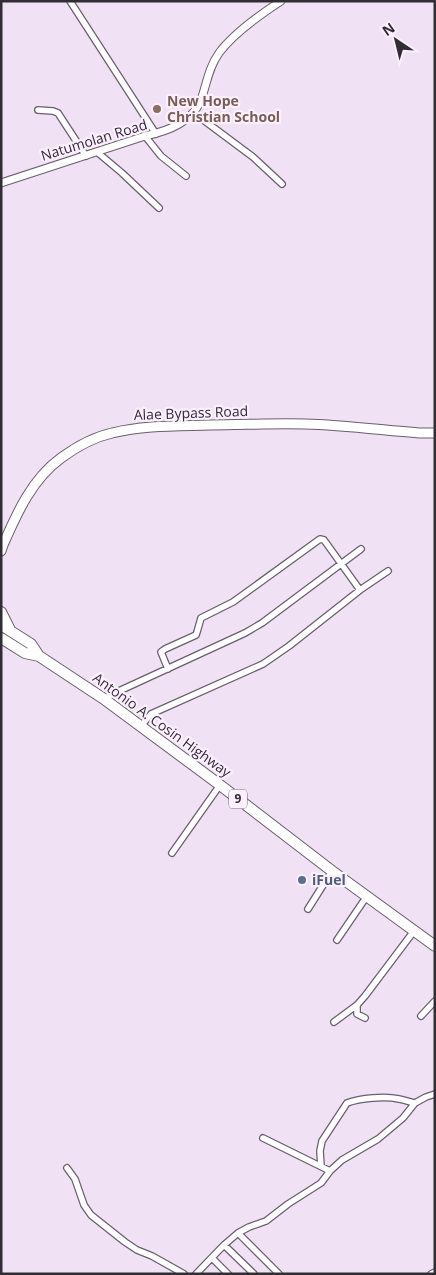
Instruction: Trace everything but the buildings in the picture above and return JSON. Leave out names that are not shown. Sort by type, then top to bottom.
[{"type":"highway","points":[[1,612],[11,631]]},
{"type":"highway","name":"Antonio A. Cosin Highway","points":[[1,625],[31,644],[39,656]]},
{"type":"highway","name":"Antonio A. Cosin Highway","points":[[1,638],[25,653],[39,656],[104,699],[435,946]]},
{"type":"main road","name":"Alae Bypass Road","points":[[2,548],[29,492],[46,471],[62,457],[99,436],[133,428],[157,426],[306,424],[435,433]]},
{"type":"street","points":[[70,1],[156,134]]},
{"type":"street","points":[[281,1],[245,28],[223,48],[213,62],[200,103],[194,113],[253,157],[282,184]]},
{"type":"street","points":[[38,110],[53,110],[58,113],[86,156]]},
{"type":"street","name":"Natumolan Road","points":[[1,183],[144,136],[156,134],[176,126],[194,113]]},
{"type":"street","points":[[144,136],[161,156],[186,176]]},
{"type":"street","points":[[97,152],[159,208]]},
{"type":"street","points":[[168,669],[162,656],[162,650],[196,635],[199,620],[203,616],[222,608],[239,597],[317,541],[324,540],[360,590]]},
{"type":"street","points":[[104,699],[245,633],[262,623],[361,550]]},
{"type":"street","points":[[141,726],[151,714],[263,664],[388,571]]},
{"type":"street","points":[[172,853],[220,785]]},
{"type":"street","points":[[308,910],[332,871]]},
{"type":"street","points":[[337,940],[368,896]]},
{"type":"street","points":[[334,1022],[357,1005],[414,931]]},
{"type":"street","points":[[421,1016],[435,1002]]},
{"type":"street","points":[[357,1005],[357,1014],[365,1018]]},
{"type":"street","points":[[199,1273],[224,1245],[238,1233],[249,1227],[264,1223],[288,1204],[321,1183],[342,1160],[384,1135],[403,1118],[415,1103],[435,1094]]},
{"type":"street","points":[[321,1166],[320,1151],[322,1142],[347,1103],[388,1098],[415,1103]]},
{"type":"street","points":[[263,1138],[330,1171]]},
{"type":"street","points":[[67,1168],[74,1179],[84,1205],[91,1215],[137,1250],[184,1274]]},
{"type":"street","points":[[238,1233],[280,1274]]},
{"type":"street","points":[[224,1245],[254,1274]]},
{"type":"street","points":[[212,1258],[228,1274]]},
{"type":"street","points":[[431,1274],[435,1272]]},
{"type":"place","name":"New Hope Christian School","points":[[157,109]]},
{"type":"place","name":"iFuel","points":[[302,880]]}]
